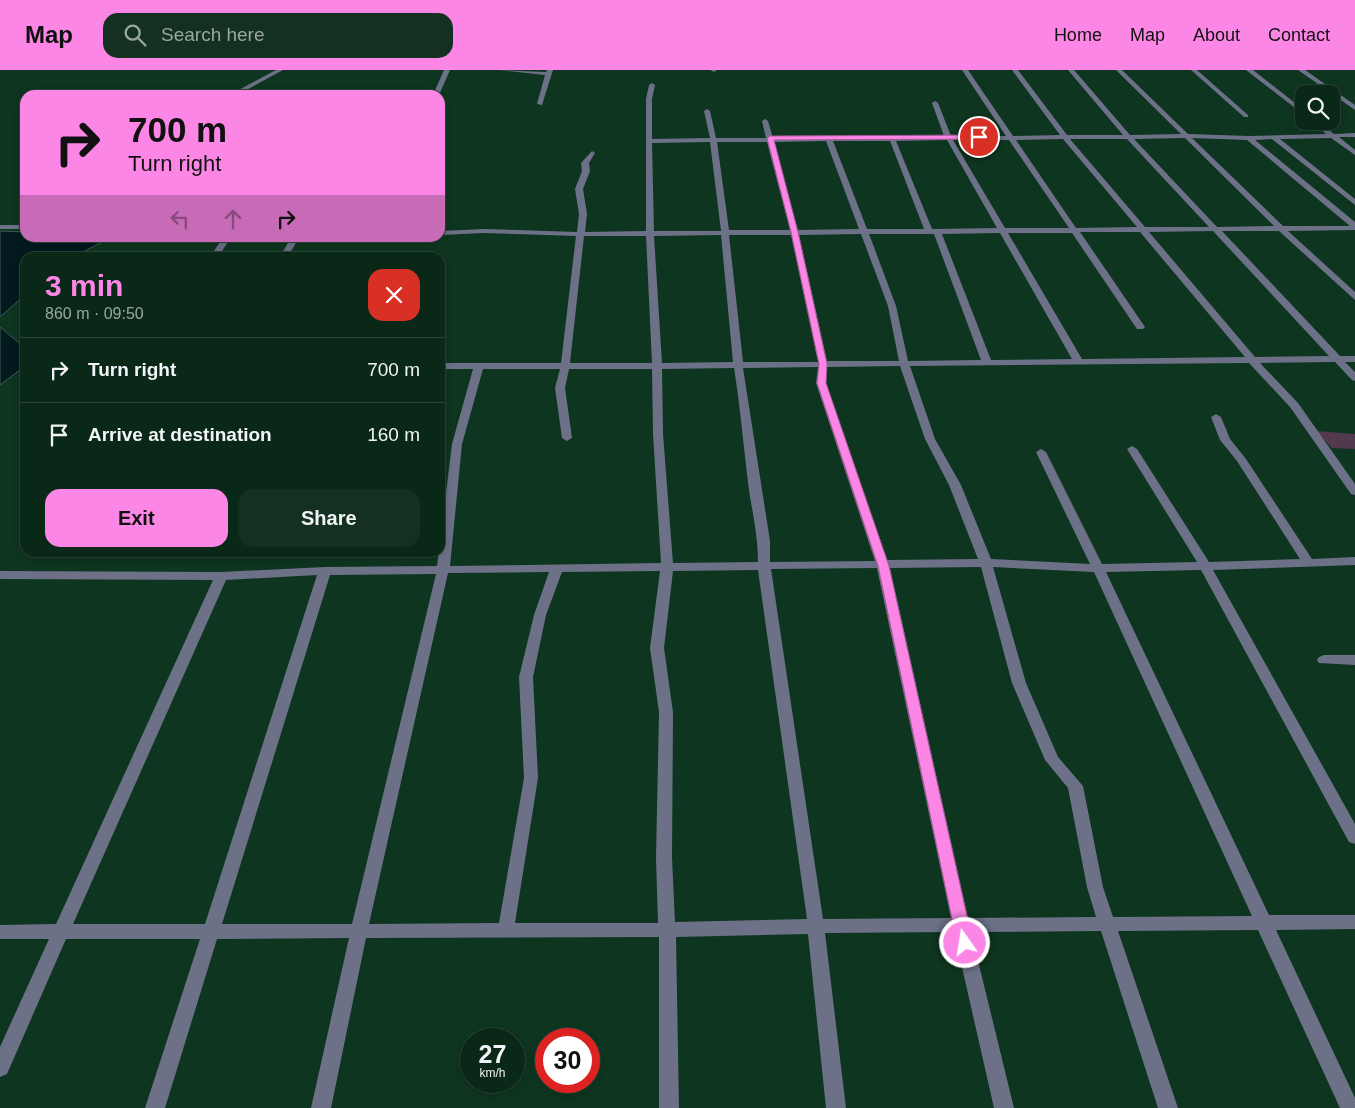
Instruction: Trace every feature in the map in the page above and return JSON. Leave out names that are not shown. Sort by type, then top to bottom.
[{"type":"street","points":[[242,90],[280,70]]},
{"type":"street","points":[[438,90],[447,70]]},
{"type":"street","points":[[501,70],[550,72],[540,104]]},
{"type":"street","points":[[965,70],[1140,327]]},
{"type":"street","points":[[1016,70],[1066,137],[1143,230],[1252,360],[1294,405],[1355,492]]},
{"type":"street","points":[[1071,70],[1129,137],[1355,378]]},
{"type":"street","points":[[1119,70],[1189,136],[1281,229],[1355,296]]},
{"type":"street","points":[[1194,70],[1246,116]]},
{"type":"street","points":[[1248,70],[1295,106]]},
{"type":"street","points":[[1301,70],[1355,108]]},
{"type":"street","points":[[652,85],[649,99],[650,234],[657,366],[658,434],[667,567],[657,648],[666,712],[664,858],[667,930],[669,1108]]},
{"type":"street","points":[[935,104],[948,137],[1079,362]]},
{"type":"street","points":[[707,111],[713,139],[725,233],[738,365],[764,541],[764,566],[816,926],[836,1108]]},
{"type":"street","points":[[765,121],[794,232],[823,364],[821,383],[853,472],[883,566],[961,925],[1004,1108]]},
{"type":"street","points":[[1325,130],[1355,153]]},
{"type":"street","points":[[649,141],[948,137],[1189,136],[1274,138],[1355,135]]},
{"type":"street","points":[[828,138],[892,306],[904,364],[930,439],[955,485],[986,563],[1019,683],[1052,760],[1074,786],[1095,887],[1142,1037],[1168,1108]]},
{"type":"street","points":[[892,138],[933,231],[987,363]]},
{"type":"street","points":[[1249,138],[1354,228]]},
{"type":"street","points":[[1274,138],[1355,203]]},
{"type":"street","points":[[567,438],[560,388],[565,366],[579,234],[583,214],[579,189],[586,171],[585,163],[592,153]]},
{"type":"street","points":[[0,227],[20,227]]},
{"type":"street","points":[[445,233],[484,231],[650,234],[1354,228]]},
{"type":"street","points":[[445,366],[657,366],[1355,359]]},
{"type":"street","points":[[445,552],[457,444],[479,365]]},
{"type":"street","points":[[1216,417],[1225,440],[1241,459],[1308,562]]},
{"type":"street","points":[[1132,449],[1206,566],[1355,838]]},
{"type":"street","points":[[1041,452],[1098,568],[1350,1108]]},
{"type":"street","points":[[320,1108],[444,557]]},
{"type":"street","points":[[1,577],[221,576],[325,571],[883,566],[986,563],[1098,568],[1355,561]]},
{"type":"street","points":[[506,929],[531,778],[526,677],[540,615],[557,568]]},
{"type":"street","points":[[155,1108],[325,571]]},
{"type":"street","points":[[0,1068],[221,576]]},
{"type":"street","points":[[1324,660],[1355,660]]},
{"type":"street","points":[[0,932],[667,930],[816,926],[1262,921],[1355,922]]},
{"type":"shaded area","points":[[1316,431],[1355,434],[1355,449],[1332,448]]},
{"type":"water","points":[[0,231],[20,232],[20,242],[102,242],[83,252],[20,252],[20,299],[0,317]]},
{"type":"water","points":[[0,327],[20,344],[20,370],[0,385]]},
{"type":"route","points":[[965,943],[883,566],[853,472],[821,383],[823,364],[794,232],[770,138],[979,137]]}]
